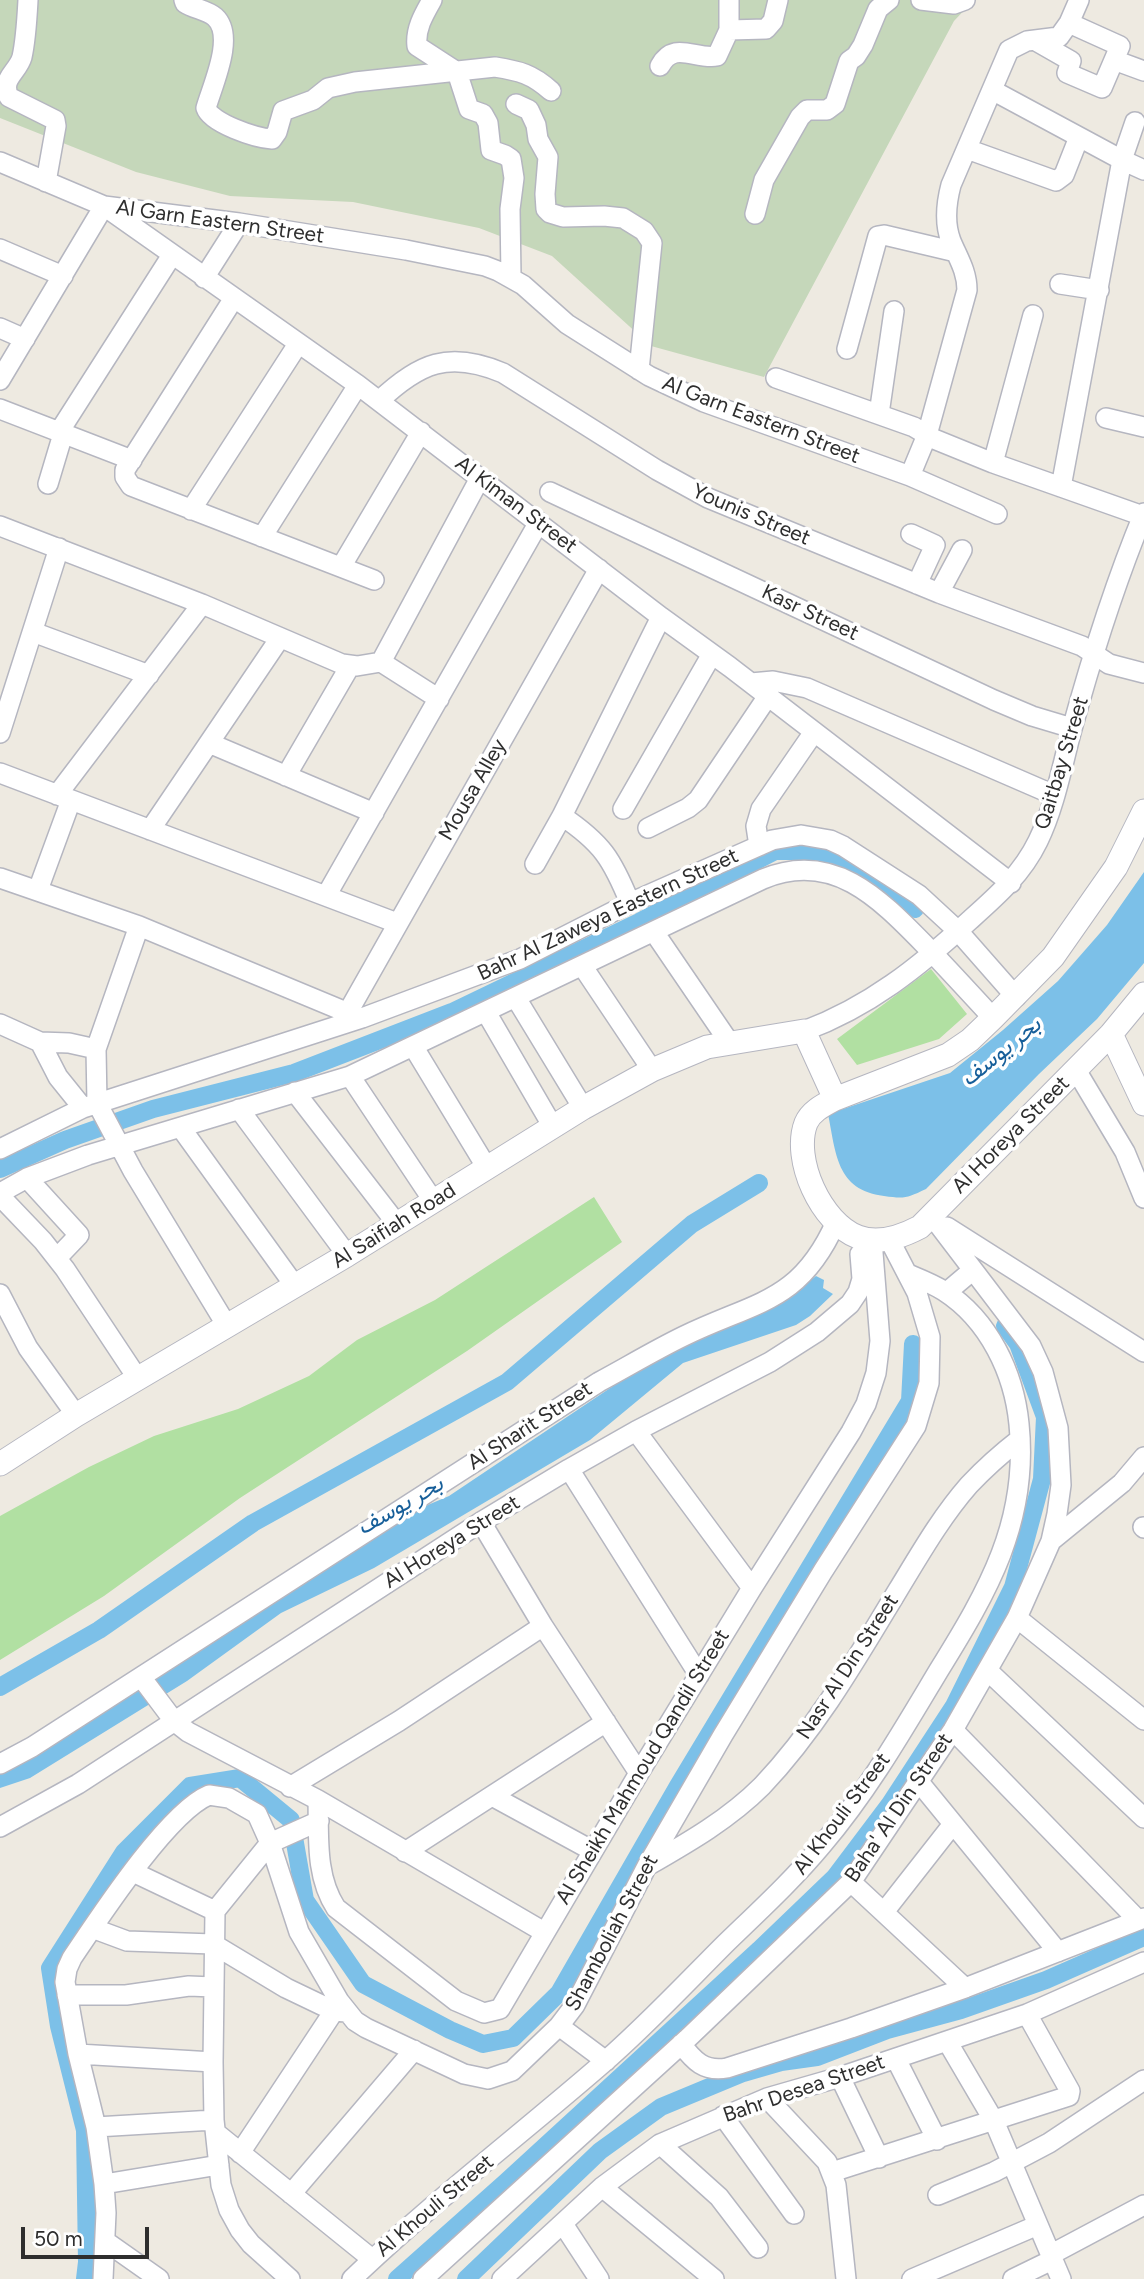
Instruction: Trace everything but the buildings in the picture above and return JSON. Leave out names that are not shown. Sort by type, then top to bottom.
[{"type":"street","points":[[28,0],[22,58],[5,86],[9,97],[55,120],[46,182]]},
{"type":"street","points":[[164,0],[184,2],[218,21],[223,53],[206,108],[208,114],[242,133],[272,139],[283,111],[313,100],[328,88],[355,82],[495,67],[536,78],[551,91]]},
{"type":"street","points":[[432,0],[422,17],[417,46],[457,72],[469,109],[483,114],[488,123],[491,150],[510,159],[513,178],[510,209],[511,277]]},
{"type":"street","points":[[660,66],[665,58],[676,52],[717,56],[729,30],[729,0]]},
{"type":"street","points":[[729,30],[765,29],[773,21],[778,0]]},
{"type":"street","points":[[755,214],[764,180],[800,117],[807,110],[827,110],[835,104],[849,61],[863,45],[878,9],[889,0]]},
{"type":"street","points":[[921,0],[954,5],[965,0]]},
{"type":"street","points":[[910,476],[927,435],[967,290],[965,269],[947,226],[947,199],[1009,50],[1017,44],[1059,37],[1069,23],[1079,0]]},
{"type":"street","points":[[1036,41],[1071,61],[1067,73],[1102,88],[1119,46],[1069,23]]},
{"type":"street","points":[[1114,60],[1144,71]]},
{"type":"street","points":[[992,90],[1144,170]]},
{"type":"street","points":[[516,104],[529,110],[536,125],[538,139],[548,157],[546,209],[563,217],[623,218],[644,231],[652,243],[639,370]]},
{"type":"street","points":[[1061,487],[1122,160],[1135,122]]},
{"type":"street","points":[[967,149],[1056,181],[1064,175],[1079,137]]},
{"type":"street","name":"Al Kiman Street","points":[[0,162],[104,206],[358,385],[1011,883]]},
{"type":"street","points":[[0,380],[104,206]]},
{"type":"street","name":"Al Garn Eastern Street","points":[[104,206],[239,223],[406,250],[485,266],[523,285],[561,320],[639,370],[704,402],[910,476],[997,514]]},
{"type":"street","points":[[204,278],[239,223]]},
{"type":"street","points":[[847,349],[878,236],[884,235],[956,252]]},
{"type":"street","points":[[0,249],[63,276]]},
{"type":"street","points":[[48,484],[61,433],[172,255]]},
{"type":"street","points":[[1060,284],[1099,290]]},
{"type":"street","points":[[233,298],[124,474],[131,486],[374,580]]},
{"type":"street","points":[[879,414],[894,311]]},
{"type":"street","points":[[993,463],[1033,315]]},
{"type":"street","points":[[0,328],[25,338]]},
{"type":"street","points":[[191,510],[299,344]]},
{"type":"street","name":"Younis Street","points":[[379,401],[416,370],[451,362],[487,366],[503,373],[691,489],[734,510],[939,593],[1082,646],[1109,664],[1144,673]]},
{"type":"street","points":[[776,378],[915,427],[927,435],[993,463],[1143,514]]},
{"type":"street","points":[[262,537],[358,385]]},
{"type":"street","points":[[0,409],[132,460]]},
{"type":"street","points":[[1106,418],[1144,427]]},
{"type":"street","points":[[341,567],[421,432]]},
{"type":"street","points":[[381,662],[480,478]]},
{"type":"street","name":"Kasr Street","points":[[550,492],[994,700],[1032,716],[1072,728]]},
{"type":"street","name":"Qaitbay Street","points":[[804,1031],[848,1013],[897,982],[933,954],[1011,883],[1039,840],[1094,655],[1139,541],[1143,514]]},
{"type":"street","points":[[326,896],[539,523]]},
{"type":"street","points":[[0,526],[202,604],[349,666],[381,662],[439,699]]},
{"type":"street","points":[[911,534],[935,545],[917,584]]},
{"type":"street","points":[[0,733],[8,678],[33,632],[59,548]]},
{"type":"street","points":[[939,593],[962,550]]},
{"type":"street","name":"Mousa Alley","points":[[355,1015],[397,923],[599,569]]},
{"type":"street","points":[[38,890],[64,797],[202,604]]},
{"type":"street","points":[[535,864],[562,816],[661,617]]},
{"type":"street","points":[[33,632],[149,675]]},
{"type":"street","points":[[150,830],[280,638]]},
{"type":"street","points":[[623,809],[712,654]]},
{"type":"street","points":[[286,776],[349,666]]},
{"type":"street","points":[[751,683],[773,681],[807,688],[1054,795]]},
{"type":"street","points":[[648,828],[698,800],[768,696]]},
{"type":"street","points":[[759,846],[756,826],[761,809],[814,732]]},
{"type":"street","points":[[208,743],[373,813]]},
{"type":"street","points":[[0,773],[397,923]]},
{"type":"street","points":[[873,1239],[836,1222],[819,1202],[808,1179],[802,1142],[807,1121],[820,1107],[835,1099],[948,1055],[970,1040],[1054,957],[1116,867],[1144,811]]},
{"type":"street","points":[[562,816],[593,839],[607,854],[630,903]]},
{"type":"street","name":"Bahr Al Zaweya Eastern Street","points":[[4,1141],[90,1106],[520,959],[630,903],[786,836],[801,835],[830,840],[907,887],[958,931],[1016,997]]},
{"type":"street","name":"Bahr Al Zaweya Eastern Street","points":[[0,1194],[27,1178],[57,1166],[350,1076],[770,876],[790,870],[805,869],[834,874],[875,897],[993,1018]]},
{"type":"street","points":[[0,878],[139,926],[355,1015]]},
{"type":"street","points":[[90,1106],[96,1049],[139,926]]},
{"type":"street","points":[[654,932],[729,1042]]},
{"type":"street","points":[[583,967],[652,1070]]},
{"type":"street","points":[[516,998],[583,1108]]},
{"type":"street","name":"Al Horeya Street","points":[[0,1827],[78,1784],[481,1522],[636,1431],[770,1362],[817,1332],[840,1313],[858,1292],[873,1239],[912,1231],[934,1218],[1142,1000]]},
{"type":"street","points":[[486,1012],[554,1127]]},
{"type":"street","points":[[0,1024],[40,1042],[69,1043],[96,1049]]},
{"type":"street","points":[[804,1031],[835,1099]]},
{"type":"street","name":"Al Saifiah Road","points":[[2,1456],[348,1255],[583,1108],[652,1070],[707,1047],[804,1031]]},
{"type":"street","points":[[1111,1034],[1144,1104]]},
{"type":"street","points":[[40,1042],[58,1077],[90,1106],[120,1147],[228,1326]]},
{"type":"street","points":[[413,1046],[487,1168]]},
{"type":"street","points":[[1076,1070],[1125,1152],[1144,1198]]},
{"type":"street","points":[[350,1076],[434,1202]]},
{"type":"street","points":[[295,1092],[397,1224]]},
{"type":"street","points":[[239,1110],[348,1255]]},
{"type":"street","points":[[181,1128],[295,1286]]},
{"type":"street","points":[[27,1178],[79,1235],[57,1258]]},
{"type":"street","points":[[0,1194],[57,1258],[138,1379]]},
{"type":"street","points":[[934,1218],[1144,1352]]},
{"type":"street","name":"Baha' Al Din Street","points":[[424,2279],[681,2044],[851,1882],[953,1730],[1017,1618],[1051,1541],[1061,1485],[1058,1428],[1052,1400],[1031,1346],[934,1218]]},
{"type":"street","name":"Al Sharit Street","points":[[0,1764],[143,1679],[599,1382],[683,1337],[778,1295],[800,1278],[818,1257],[836,1222]]},
{"type":"street","name":"Shamboliah Street","points":[[103,2279],[104,2184],[96,2127],[78,2054],[65,1982],[67,1969],[92,1928],[176,1821],[209,1795],[229,1798],[257,1814],[270,1843],[299,1932],[340,2011],[366,2028],[464,2074],[488,2079],[512,2071],[559,2026],[575,2006],[647,1866],[808,1595],[916,1426],[929,1383],[931,1360],[925,1315],[908,1274],[873,1239]]},
{"type":"street","name":"Al Sheikh Mahmoud Qandil Street","points":[[318,1800],[320,1863],[326,1891],[336,1908],[456,2001],[484,2013],[500,2009],[639,1773],[866,1404],[876,1373],[880,1341],[873,1239]]},
{"type":"street","points":[[947,1292],[973,1270]]},
{"type":"street","name":"Al Khouli Street","points":[[352,2279],[372,2259],[606,2061],[797,1875],[873,1779],[957,1641],[996,1567],[1015,1511],[1020,1482],[1020,1439],[1015,1399],[1009,1377],[996,1349],[979,1323],[947,1292],[908,1274]]},
{"type":"street","points":[[0,1294],[28,1348],[76,1415]]},
{"type":"street","points":[[636,1431],[751,1588]]},
{"type":"street","name":"Nasr Al Din Street","points":[[647,1866],[720,1821],[750,1797],[777,1769],[817,1719],[851,1668],[948,1511],[994,1460],[1020,1439]]},
{"type":"street","points":[[1051,1541],[1142,1464]]},
{"type":"street","points":[[569,1469],[699,1675]]},
{"type":"street","points":[[481,1522],[543,1626],[639,1773]]},
{"type":"street","points":[[1017,1618],[1144,1720]]},
{"type":"street","points":[[290,1787],[399,1721],[543,1626]]},
{"type":"street","points":[[988,1671],[1144,1818]]},
{"type":"street","points":[[143,1679],[174,1720],[203,1741],[318,1800],[544,1932]]},
{"type":"street","points":[[405,1852],[606,1722]]},
{"type":"street","points":[[681,2044],[700,2065],[727,2068],[965,1988],[1141,1919],[953,1730]]},
{"type":"street","points":[[919,1782],[1058,1952]]},
{"type":"street","points":[[492,1796],[593,1851]]},
{"type":"street","points":[[290,2279],[240,2231],[229,2210],[222,2185],[215,2127],[213,2062],[215,1912],[270,1843],[319,1821]]},
{"type":"street","points":[[884,1913],[953,1824]]},
{"type":"street","points":[[134,1872],[215,1912]]},
{"type":"street","points":[[851,1882],[965,1988]]},
{"type":"street","points":[[92,1928],[127,1941],[214,1944],[286,1988],[340,2011],[240,2152]]},
{"type":"street","name":"Bahr Desea Street","points":[[514,2275],[602,2188],[660,2144],[767,2098],[896,2059],[1027,2014],[1144,1962]]},
{"type":"street","points":[[67,1995],[126,1995],[190,1986],[213,1987]]},
{"type":"street","points":[[832,2172],[1070,2094],[1027,2014]]},
{"type":"street","points":[[559,2026],[606,2061]]},
{"type":"street","points":[[947,2041],[994,2121],[1061,2279]]},
{"type":"street","points":[[291,2194],[414,2050]]},
{"type":"street","points":[[78,2054],[213,2062]]},
{"type":"street","points":[[896,2059],[936,2140]]},
{"type":"street","points":[[840,2077],[879,2158]]},
{"type":"street","points":[[938,2195],[1012,2162],[1087,2120],[1144,2080]]},
{"type":"street","points":[[767,2098],[827,2162],[832,2172],[836,2185],[846,2279]]},
{"type":"street","points":[[723,2116],[794,2214]]},
{"type":"street","points":[[96,2127],[215,2127],[240,2152],[372,2259]]},
{"type":"street","points":[[660,2144],[719,2197],[758,2248]]},
{"type":"street","points":[[104,2184],[219,2165]]},
{"type":"street","points":[[602,2188],[715,2279]]},
{"type":"street","points":[[1013,2279],[1144,2205]]},
{"type":"street","points":[[563,2224],[599,2279]]},
{"type":"street","points":[[912,2279],[1038,2225]]},
{"type":"street","points":[[105,2241],[159,2279]]},
{"type":"green space","points":[[0,0],[974,0],[954,21],[764,377],[651,346],[552,256],[479,228],[353,202],[230,196],[136,172],[0,118]]},
{"type":"green space","points":[[931,969],[967,1014],[939,1039],[857,1065],[837,1039]]},
{"type":"green space","points":[[594,1197],[622,1242],[467,1351],[240,1498],[104,1596],[0,1660],[0,1516],[89,1467],[154,1436],[238,1409],[309,1376],[357,1340],[435,1300]]},
{"type":"water","name":"بحر يوسف","points":[[1144,872],[1144,963],[1097,1019],[926,1189],[910,1196],[884,1196],[868,1192],[847,1178],[837,1156],[828,1114],[950,1073],[1058,981],[1107,925]]},
{"type":"water","points":[[816,1276],[824,1280],[823,1288],[833,1294],[796,1325],[683,1363],[590,1440],[374,1568],[281,1613],[187,1681],[30,1778],[0,1788],[0,1768],[385,1523],[449,1496],[637,1370],[697,1335],[782,1302]]},
{"type":"waterway","points":[[0,1169],[65,1140],[153,1109],[294,1073],[452,1012],[639,922],[775,851],[816,851],[863,871],[915,909]]},
{"type":"waterway","points":[[0,1687],[99,1630],[253,1523],[507,1382],[692,1224],[759,1183]]},
{"type":"waterway","points":[[397,2279],[759,1950],[835,1877],[890,1804],[954,1706],[1013,1587],[1042,1479],[1045,1417],[1018,1344],[1005,1326]]},
{"type":"waterway","points":[[85,2279],[85,2130],[59,2026],[50,1968],[124,1852],[190,1786],[240,1778],[291,1820],[305,1900],[363,1984],[450,2030],[483,2044],[513,2038],[559,1993],[678,1786],[910,1401],[913,1344]]},
{"type":"waterway","points":[[466,2279],[600,2151],[661,2107],[743,2073],[781,2062],[817,2057],[887,2030],[961,2010],[1046,1980],[1144,1937]]}]
